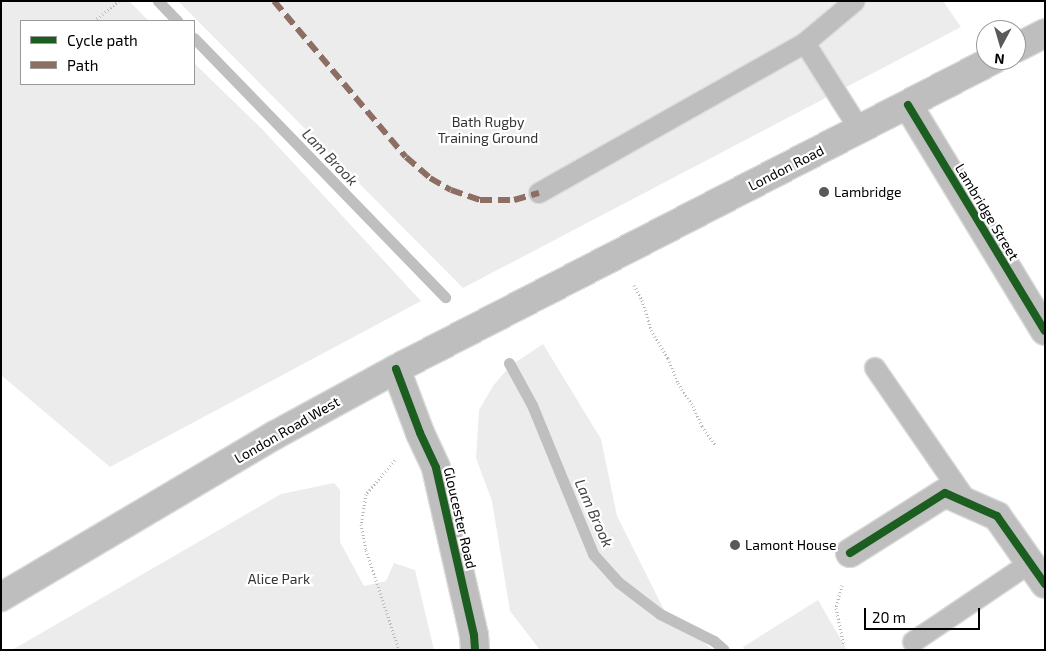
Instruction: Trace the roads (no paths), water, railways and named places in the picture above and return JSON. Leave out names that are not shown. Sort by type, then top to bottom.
[{"type":"main road","points":[[1026,43],[1045,33]]},
{"type":"main road","name":"London Road","points":[[579,274],[976,69]]},
{"type":"main road","name":"Lambridge Street","points":[[908,105],[1045,332]]},
{"type":"main road","name":"London Road West","points":[[1,597],[275,435],[396,369],[579,274]]},
{"type":"main road","name":"Gloucester Road","points":[[396,369],[420,433],[436,468],[474,635],[475,650]]},
{"type":"main road","points":[[850,553],[945,493],[997,516],[1037,573]]},
{"type":"lane","points":[[539,193],[805,43],[855,1]]},
{"type":"lane","points":[[805,43],[860,130]]},
{"type":"lane","points":[[875,368],[968,504]]},
{"type":"lane","points":[[913,642],[1037,573]]},
{"type":"waterway","name":"Lam Brook","points":[[158,1],[176,20]]},
{"type":"waterway","name":"Lam Brook","points":[[195,39],[445,297]]},
{"type":"waterway","name":"Lam Brook","points":[[509,363],[532,405],[593,554],[618,582],[660,614],[714,641],[724,650]]},
{"type":"place","name":"Lambridge","points":[[824,192]]},
{"type":"place","name":"Lamont House","points":[[735,545]]},
{"type":"park label","name":"Bath Rugby Training Ground","points":[[488,130]]},
{"type":"park label","name":"Alice Park","points":[[279,579]]}]
